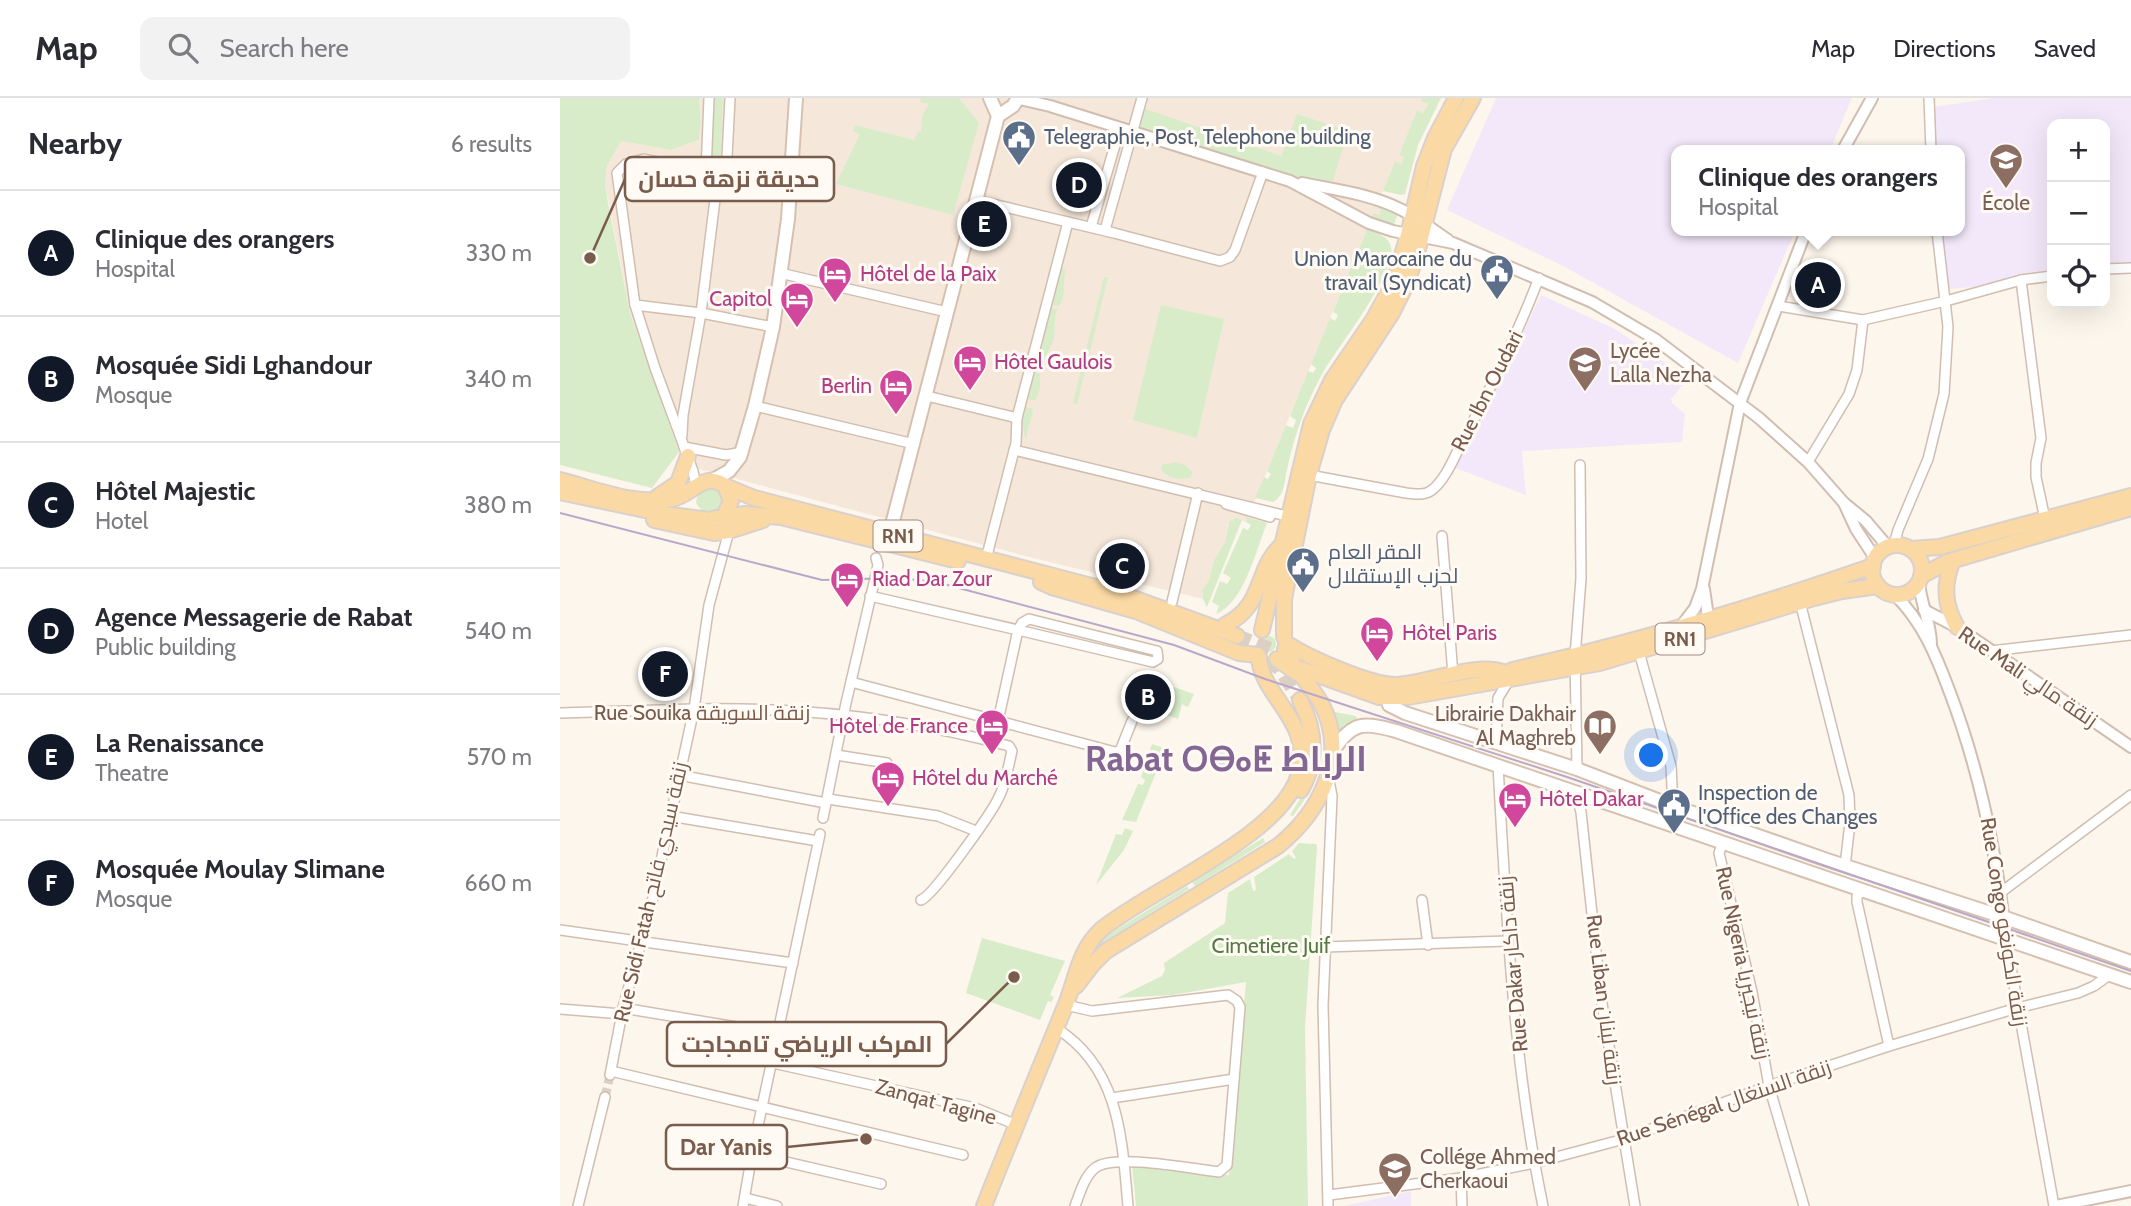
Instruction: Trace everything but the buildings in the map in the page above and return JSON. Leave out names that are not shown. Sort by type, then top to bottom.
[{"type":"main road","points":[[719,483],[743,452],[773,327],[790,190],[796,98]]},
{"type":"main road","points":[[888,539],[998,116],[990,98]]},
{"type":"main road","points":[[998,116],[1006,112],[1018,98]]},
{"type":"main road","points":[[984,1206],[1068,999],[1082,954],[1096,935],[1115,920],[1267,820],[1285,801],[1299,775],[1301,755],[1298,736],[1285,708],[1262,672],[1254,643],[1260,632],[1284,543],[1310,475],[1326,418],[1342,388],[1398,302],[1410,276],[1430,150],[1456,98]]},
{"type":"main road","points":[[1283,647],[1284,598],[1304,448],[1317,408],[1390,291],[1444,149],[1473,98]]},
{"type":"main road","points":[[653,500],[678,483],[686,452]]},
{"type":"main road","points":[[560,480],[653,500],[676,498],[702,482],[719,483]]},
{"type":"main road","points":[[719,483],[731,501],[729,509],[720,518]]},
{"type":"main road","name":"RN1","points":[[719,483],[754,498],[888,539],[1138,598],[1236,640]]},
{"type":"main road","points":[[695,487],[691,502],[694,511],[701,518]]},
{"type":"main road","name":"RN1","points":[[560,492],[664,514],[713,520],[745,514],[781,517],[986,559],[1041,577]]},
{"type":"main road","points":[[1891,546],[1911,550],[1940,547],[2131,496]]},
{"type":"main road","points":[[583,498],[603,507],[709,532],[729,531],[750,523],[781,517]]},
{"type":"main road","points":[[1874,562],[1873,576],[1878,586],[1894,594],[1906,593],[1935,567],[1953,560],[2131,508]]},
{"type":"main road","points":[[1225,625],[1237,618],[1251,603],[1270,559],[1284,543]]},
{"type":"main road","name":"RN1","points":[[1574,662],[1874,562],[1891,546]]},
{"type":"main road","points":[[1911,550],[1921,564],[1920,579]]},
{"type":"main road","points":[[1953,560],[1946,583],[1946,594],[1951,617],[1957,627]]},
{"type":"main road","points":[[1068,999],[1088,969],[1107,951],[1270,851],[1293,833],[1313,809],[1328,775],[1333,751],[1332,737],[1320,703],[1302,668],[1283,647],[1274,629],[1260,632],[1241,631],[1172,602],[1124,586],[1058,571],[1041,577],[1052,587],[1148,615],[1239,653],[1266,660],[1283,647]]},
{"type":"main road","name":"RN1","points":[[1302,668],[1386,692],[1408,691],[1506,677],[1574,662],[1639,652],[1800,602],[1842,591],[1878,586]]},
{"type":"main road","points":[[1283,647],[1379,683],[1406,684],[1488,669],[1506,677],[1490,690],[1412,704],[1389,705],[1373,702],[1302,668]]},
{"type":"main road","points":[[1197,868],[1214,865],[1263,834],[1283,815],[1300,792],[1310,772],[1314,755],[1312,730],[1300,700]]},
{"type":"main road","points":[[1389,705],[1405,713],[1577,769],[1673,806],[1845,866],[2131,962]]},
{"type":"main road","points":[[1333,751],[1349,730],[1373,725],[1498,765],[2131,982]]},
{"type":"main road","points":[[1496,743],[1498,765]]},
{"type":"street","points":[[706,172],[709,98]]},
{"type":"street","points":[[695,487],[682,426],[722,176],[730,98]]},
{"type":"street","points":[[1018,98],[1290,181],[1351,192],[1389,204],[1416,228]]},
{"type":"street","points":[[1105,230],[1142,98]]},
{"type":"street","points":[[1846,145],[1872,98]]},
{"type":"street","points":[[1929,98],[1931,145]]},
{"type":"street","points":[[1091,227],[1120,128]]},
{"type":"street","points":[[686,452],[635,305],[621,215],[618,170],[625,164],[644,159],[790,190]]},
{"type":"street","points":[[976,200],[1224,261],[1235,250],[1263,172]]},
{"type":"street","points":[[1290,181],[1369,223],[1416,228],[1539,278],[1592,302],[1639,328],[1740,403],[1808,463],[1844,503],[1891,546],[1925,469],[1940,416],[1948,349],[1946,301],[1938,236]]},
{"type":"street","points":[[986,559],[1014,450],[1017,418],[1068,222]]},
{"type":"street","points":[[1682,625],[1695,608],[1703,583],[1740,403],[1804,236]]},
{"type":"street","points":[[2110,269],[2131,268]]},
{"type":"street","points":[[780,273],[947,312]]},
{"type":"street","points":[[1778,306],[1863,320],[2021,280],[2047,277]]},
{"type":"street","name":"Rue Ibn Oudari","points":[[1310,475],[1422,494],[1432,490],[1467,433],[1503,364],[1539,278]]},
{"type":"street","points":[[2021,280],[2040,438],[2036,477],[2045,519]]},
{"type":"street","points":[[635,305],[701,313],[773,327]]},
{"type":"street","points":[[1808,463],[1849,394],[1857,370],[1863,320]]},
{"type":"street","points":[[927,396],[1017,418]]},
{"type":"street","points":[[755,406],[914,444]]},
{"type":"street","points":[[1014,450],[1198,493],[1294,520]]},
{"type":"street","points":[[686,452],[726,455],[743,452]]},
{"type":"street","points":[[1577,769],[1574,662],[1581,578],[1580,465]]},
{"type":"street","points":[[1172,602],[1198,493]]},
{"type":"street","points":[[1222,502],[1242,510],[1294,520]]},
{"type":"street","points":[[1844,503],[1874,562]]},
{"type":"street","name":"Rue Sidi Fatah زنقة سيدي فاتح","points":[[729,531],[709,605],[694,709],[652,902],[622,1011],[610,1073],[763,1109]]},
{"type":"street","points":[[1442,536],[1448,639],[1453,675]]},
{"type":"street","points":[[823,818],[878,565],[876,558]]},
{"type":"street","name":"Rue Congo زنقة الكونغو","points":[[1920,579],[1931,644]]},
{"type":"street","points":[[1703,583],[1709,618]]},
{"type":"street","name":"Rue Congo زنقة الكونغو","points":[[1894,594],[1909,610],[1931,644],[1962,725],[1976,771],[1987,817],[2017,1007],[2055,1206]]},
{"type":"street","points":[[870,596],[1018,630],[1153,662],[1158,656],[1157,651],[1029,619],[1022,623],[1018,630],[998,721]]},
{"type":"street","points":[[1800,602],[1850,795],[1845,866]]},
{"type":"street","name":"Rue Mali زنقة مالي","points":[[1924,610],[1957,627],[2131,747]]},
{"type":"street","points":[[1991,651],[2131,635]]},
{"type":"street","points":[[1639,652],[1671,766],[1673,806]]},
{"type":"street","points":[[1496,743],[1498,698],[1506,677]]},
{"type":"street","points":[[851,682],[1115,752],[1123,747],[1132,721]]},
{"type":"street","name":"Rue Souika زنقة السويقة","points":[[560,712],[694,709],[844,716],[932,728],[1009,746],[1012,751],[998,799],[976,831]]},
{"type":"street","points":[[836,755],[887,763]]},
{"type":"street","name":"Rue Dakar زنقة داكار","points":[[1498,765],[1507,942],[1534,1163],[1543,1206]]},
{"type":"street","points":[[679,775],[827,801],[938,816],[952,819],[976,831],[934,890],[921,900]]},
{"type":"street","points":[[1328,775],[1332,796],[1323,1005],[1328,1206]]},
{"type":"street","name":"Rue Liban زنقة لبنان","points":[[1576,793],[1581,812],[1601,997],[1635,1206]]},
{"type":"street","points":[[2000,893],[2131,795]]},
{"type":"street","points":[[670,816],[819,838],[744,1202],[777,1206]]},
{"type":"street","name":"Rue Nigeria زنقة نيجيريا","points":[[1723,842],[1718,853],[1752,992],[1769,1086],[1804,1206]]},
{"type":"street","points":[[1863,891],[1857,896],[1857,902],[1889,1046]]},
{"type":"street","points":[[1422,900],[1428,945]]},
{"type":"street","points":[[560,930],[793,963]]},
{"type":"street","points":[[1324,947],[1507,942]]},
{"type":"street","name":"Rue Sénégal زنقة السنغال","points":[[1329,1195],[1461,1178],[1534,1163],[1624,1139],[1889,1046],[2017,1007],[2077,993],[2094,986],[2109,975]]},
{"type":"street","points":[[1068,999],[1091,1010],[1228,995],[1237,1001],[1240,1007],[1227,1165],[1219,1172],[1124,1161],[1103,1163],[1094,1169],[1083,1185],[1075,1206]]},
{"type":"street","points":[[560,1009],[622,1011],[778,1034]]},
{"type":"street","points":[[1056,1028],[1088,1056],[1112,1098],[1124,1161],[1128,1206]]},
{"type":"street","name":"Zanqat Tagine","points":[[773,1063],[975,1108],[1017,1125]]},
{"type":"street","points":[[1112,1098],[1234,1079]]},
{"type":"street","points":[[578,1206],[605,1097]]},
{"type":"street","points":[[763,1109],[963,1155]]},
{"type":"street","points":[[752,1154],[881,1184]]},
{"type":"street","points":[[1461,1178],[1462,1206]]},
{"type":"street","points":[[2055,1206],[2131,1191]]},
{"type":"shaded area","points":[[701,98],[1422,98],[1421,101],[1428,104],[1423,113],[1417,110],[1399,155],[1404,157],[1401,165],[1395,163],[1376,207],[1382,210],[1379,216],[1373,214],[1246,522],[1236,518],[1228,524],[1225,542],[1214,560],[1209,580],[1202,590],[1203,599],[1033,558],[684,465],[630,313],[605,183],[607,166],[621,141],[671,150],[699,140]]},
{"type":"shaded area","points":[[1496,98],[1852,98],[1832,145],[1671,145],[1671,236],[1793,236],[1738,363],[1563,266],[1447,210]]},
{"type":"shaded area","name":"École","points":[[1994,98],[2131,98],[2131,274],[2110,276],[2110,119],[2047,119],[2047,281],[1947,289],[1943,236],[1965,236],[1965,145],[1936,145],[1933,107]]},
{"type":"shaded area","name":"Lycée Lalla Nezha","points":[[1541,295],[1615,329],[1688,379],[1671,399],[1685,414],[1682,442],[1522,451],[1526,495],[1453,467],[1497,387]]},
{"type":"shaded area","name":"Collége Ahmed Cherkaoui","points":[[1411,1191],[1411,1206],[1345,1206]]},
{"type":"green space","points":[[560,98],[701,98],[699,140],[671,150],[621,141],[607,166],[605,183],[608,203],[630,313],[679,452],[652,488],[560,465]]},
{"type":"green space","points":[[713,98],[723,98],[720,169],[710,168]]},
{"type":"green space","points":[[921,98],[959,98],[979,123],[953,215],[836,184],[860,134],[853,131],[855,125],[914,140],[918,132],[921,132],[922,116],[929,104],[920,102]]},
{"type":"green space","points":[[1422,98],[1441,98],[1418,145],[1405,194],[1383,191],[1395,162],[1401,164],[1404,157],[1399,155],[1417,110],[1423,113],[1428,104],[1421,101]]},
{"type":"green space","points":[[1143,108],[1281,156],[1297,114],[1348,131],[1333,181],[1289,177],[1135,129]]},
{"type":"green space","points":[[1377,204],[1398,214],[1394,224],[1371,218],[1373,213],[1379,215],[1381,210],[1376,207]]},
{"type":"green space","points":[[1367,229],[1382,235],[1390,243],[1390,258],[1385,273],[1366,309],[1312,393],[1297,431],[1280,496],[1273,502],[1255,498],[1264,477],[1268,479],[1271,474],[1267,471],[1286,425],[1293,428],[1296,420],[1290,416],[1308,371],[1313,373],[1316,368],[1311,364],[1330,318],[1335,321],[1338,315],[1333,312],[1351,267],[1358,270],[1362,262],[1355,258]]},
{"type":"green space","points":[[1061,268],[1066,269],[1063,297],[1059,306],[1052,305]]},
{"type":"green space","points":[[1104,277],[1108,277],[1077,404],[1073,403]]},
{"type":"green space","points":[[1161,305],[1224,319],[1197,438],[1133,420]]},
{"type":"green space","points":[[1051,308],[1057,310],[1054,338],[1041,370],[1036,369]]},
{"type":"green space","points":[[1035,372],[1040,374],[1040,389],[1035,401],[1028,399]]},
{"type":"green space","points":[[1026,407],[1033,409],[1025,438],[1022,422]]},
{"type":"green space","points":[[1176,462],[1185,465],[1192,472],[1191,477],[1174,478],[1161,469],[1162,465]]},
{"type":"green space","points":[[714,487],[725,495],[721,512],[704,514],[696,503],[699,493]]},
{"type":"green space","points":[[1247,517],[1267,523],[1242,587],[1226,608],[1216,614],[1219,606],[1212,602],[1220,581],[1227,584],[1231,578],[1223,573],[1243,528],[1248,530],[1251,525],[1246,522]]},
{"type":"green space","points":[[1236,518],[1242,520],[1207,607],[1202,590],[1209,580],[1214,560],[1225,542],[1229,522]]},
{"type":"green space","points":[[1265,636],[1271,636],[1276,644],[1274,650],[1265,652],[1260,647],[1260,641]]},
{"type":"green space","points":[[1174,687],[1194,694],[1188,707],[1182,704],[1178,719],[1164,714]]},
{"type":"green space","points":[[1308,704],[1311,704],[1317,720],[1320,762],[1311,789],[1293,816],[1290,815],[1307,788]]},
{"type":"green space","points":[[1330,711],[1356,716],[1357,720],[1344,725],[1336,736]]},
{"type":"green space","points":[[1152,744],[1164,748],[1155,769],[1157,770],[1136,822],[1122,820],[1138,784],[1143,785],[1145,780],[1141,777]]},
{"type":"green space","points":[[1125,828],[1133,831],[1124,850],[1096,885],[1116,834],[1122,835]]},
{"type":"green space","points":[[1263,838],[1265,842],[1195,886],[1192,882]]},
{"type":"green space","name":"Cimetiere Juif","points":[[1299,843],[1316,844],[1317,847],[1305,1028],[1308,1206],[1136,1206],[1132,1165],[1229,1175],[1246,982],[1173,995],[1117,998],[1162,976],[1164,963],[1225,923],[1228,893],[1250,879],[1253,891],[1256,890],[1254,877],[1289,854],[1296,858],[1292,851]]},
{"type":"green space","points":[[1187,886],[1189,889],[1096,947],[1101,939]]},
{"type":"green space","points":[[982,938],[1065,961],[1050,995],[1054,997],[1051,1002],[1048,1001],[1040,1020],[966,993]]},
{"type":"water","points":[[1223,749],[1229,751],[1229,763],[1223,765],[1217,763],[1215,757],[1217,751]]},
{"type":"tunnel","points":[[1237,636],[1305,663]]},
{"type":"tunnel","points":[[1251,651],[1279,668],[1300,700]]},
{"type":"tunnel","points":[[605,1097],[610,1075]]},
{"type":"tram line","points":[[560,513],[822,580],[898,578],[936,582],[1174,645],[1265,679],[1567,777],[2131,971]]},
{"type":"place","name":"Telegraphie, Post, Telephone building","points":[[1019,167]]},
{"type":"place","name":"Agence Messagerie de Rabat","points":[[1079,185]]},
{"type":"place","name":"École","points":[[2006,190]]},
{"type":"place","name":"La Renaissance","points":[[984,224]]},
{"type":"place","name":"حديقة نزهة حسان","points":[[590,258]]},
{"type":"place","name":"Clinique des orangers","points":[[1818,285]]},
{"type":"place","name":"Union Marocaine du travail (Syndicat)","points":[[1497,301]]},
{"type":"place","name":"Hôtel de la Paix","points":[[835,304]]},
{"type":"place","name":"Capitol","points":[[797,329]]},
{"type":"place","name":"Hôtel Gaulois","points":[[970,392]]},
{"type":"place","name":"Lycée Lalla Nezha","points":[[1585,393]]},
{"type":"place","name":"Berlin","points":[[896,416]]},
{"type":"place","name":"Hôtel Majestic","points":[[1122,566]]},
{"type":"place","name":"المقر العام لحزب الإستقلال","points":[[1303,594]]},
{"type":"place","name":"Riad Dar Zour","points":[[847,609]]},
{"type":"place","name":"Hôtel Paris","points":[[1377,663]]},
{"type":"place","name":"Mosquée Moulay Slimane","points":[[665,674]]},
{"type":"place","name":"Mosquée Sidi Lghandour","points":[[1148,697]]},
{"type":"place","name":"Hôtel de France","points":[[992,756]]},
{"type":"place","name":"Librairie Dakhair Al Maghreb","points":[[1600,756]]},
{"type":"place","name":"Hôtel du Marché","points":[[888,808]]},
{"type":"place","name":"Hôtel Dakar","points":[[1515,829]]},
{"type":"place","name":"Inspection de l'Office des Changes","points":[[1674,835]]},
{"type":"place","name":"المركب الرياضي تامجاجت","points":[[1014,977]]},
{"type":"place","name":"Dar Yanis","points":[[866,1139]]},
{"type":"place","name":"Collége Ahmed Cherkaoui","points":[[1395,1199]]},
{"type":"district","name":"Rabat ⵔⴱⴰⵟ الرباط","points":[[1226,759]]}]
